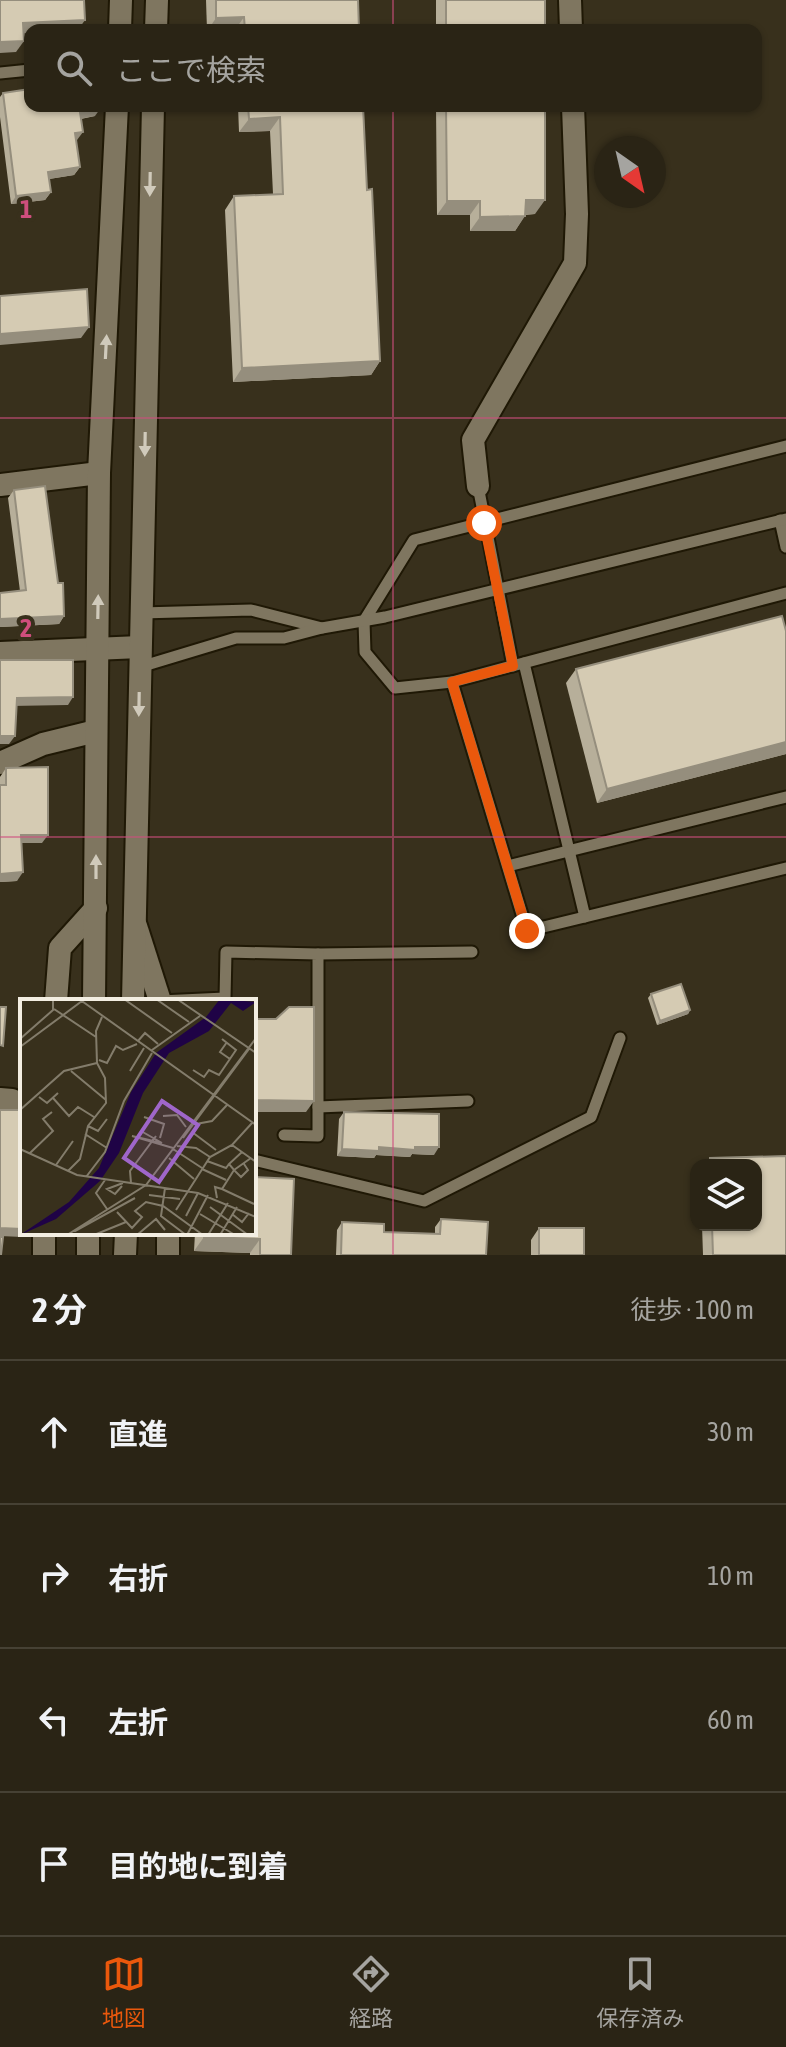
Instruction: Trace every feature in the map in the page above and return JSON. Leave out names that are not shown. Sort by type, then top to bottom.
[{"type":"street","points":[[120,24],[121,0]]},
{"type":"street","points":[[156,24],[157,0]]},
{"type":"street","points":[[570,0],[571,24]]},
{"type":"street","points":[[94,999],[99,473],[117,112]]},
{"type":"street","points":[[133,999],[153,112]]},
{"type":"street","points":[[478,486],[473,440],[575,263],[577,214],[573,112]]},
{"type":"street","points":[[0,485],[99,473]]},
{"type":"street","points":[[0,653],[97,648],[140,657]]},
{"type":"street","points":[[0,763],[43,744],[96,731]]},
{"type":"street","points":[[56,999],[60,948],[96,908]]},
{"type":"street","points":[[135,924],[159,999]]},
{"type":"street","points":[[125,1255],[126,1235]]},
{"type":"lane","points":[[0,73],[24,71]]},
{"type":"lane","points":[[786,446],[414,540],[364,621],[365,652],[395,688],[452,682],[786,593]]},
{"type":"lane","points":[[478,486],[498,591],[570,851],[585,917]]},
{"type":"lane","points":[[140,657],[236,638],[284,638],[364,621],[783,520],[786,547]]},
{"type":"lane","points":[[141,613],[251,610],[322,628]]},
{"type":"lane","points":[[452,682],[527,931],[786,868]]},
{"type":"lane","points":[[508,866],[786,797]]},
{"type":"lane","points":[[203,999],[225,998],[226,952],[472,952]]},
{"type":"lane","points":[[284,1135],[318,1136],[318,954]]},
{"type":"lane","points":[[256,1160],[424,1201],[591,1117],[620,1038]]},
{"type":"lane","points":[[318,1107],[468,1101]]},
{"type":"building","points":[[0,0],[84,0],[85,20],[23,23],[24,41],[0,42]]},
{"type":"building","points":[[216,0],[358,0],[359,24],[245,24],[244,17],[216,18]]},
{"type":"building","points":[[446,0],[545,0],[545,24],[446,24]]},
{"type":"building","points":[[24,90],[24,112],[80,112],[83,132],[75,133],[80,167],[48,172],[51,192],[16,196],[3,93]]},
{"type":"building","points":[[248,112],[363,112],[367,190],[372,189],[380,361],[242,368],[234,196],[283,194],[280,117],[249,119]]},
{"type":"building","points":[[446,112],[545,112],[545,200],[526,200],[525,216],[480,217],[480,201],[447,201]]},
{"type":"building","points":[[87,289],[89,327],[0,334],[0,296]]},
{"type":"building","points":[[45,486],[58,583],[63,583],[64,616],[0,619],[0,593],[26,590],[14,490]]},
{"type":"building","points":[[782,616],[786,631],[786,742],[607,789],[576,669]]},
{"type":"building","points":[[0,660],[73,660],[73,697],[17,698],[15,736],[0,736]]},
{"type":"building","points":[[48,767],[48,835],[21,835],[23,872],[0,874],[0,785],[6,785],[6,768]]},
{"type":"building","points":[[681,984],[690,1010],[660,1021],[651,994]]},
{"type":"building","points":[[0,1007],[6,1007],[3,1046],[0,1045]]},
{"type":"building","points":[[289,1007],[314,1007],[314,1101],[256,1100],[256,1019],[276,1019]]},
{"type":"building","points":[[0,1110],[19,1110],[20,1229],[0,1228]]},
{"type":"building","points":[[344,1112],[439,1114],[439,1147],[415,1147],[415,1150],[379,1147],[379,1151],[342,1149]]},
{"type":"building","points":[[786,1156],[786,1255],[713,1255],[712,1231],[762,1231],[762,1159],[710,1158]]},
{"type":"building","points":[[256,1177],[294,1179],[291,1255],[260,1255],[260,1239],[204,1237],[256,1235]]},
{"type":"building","points":[[441,1219],[488,1222],[486,1255],[341,1255],[342,1222],[384,1224],[384,1232],[440,1234]]},
{"type":"building","points":[[539,1228],[584,1228],[584,1255],[539,1255]]},
{"type":"route","points":[[484,523],[513,666],[452,682],[527,931]]}]
